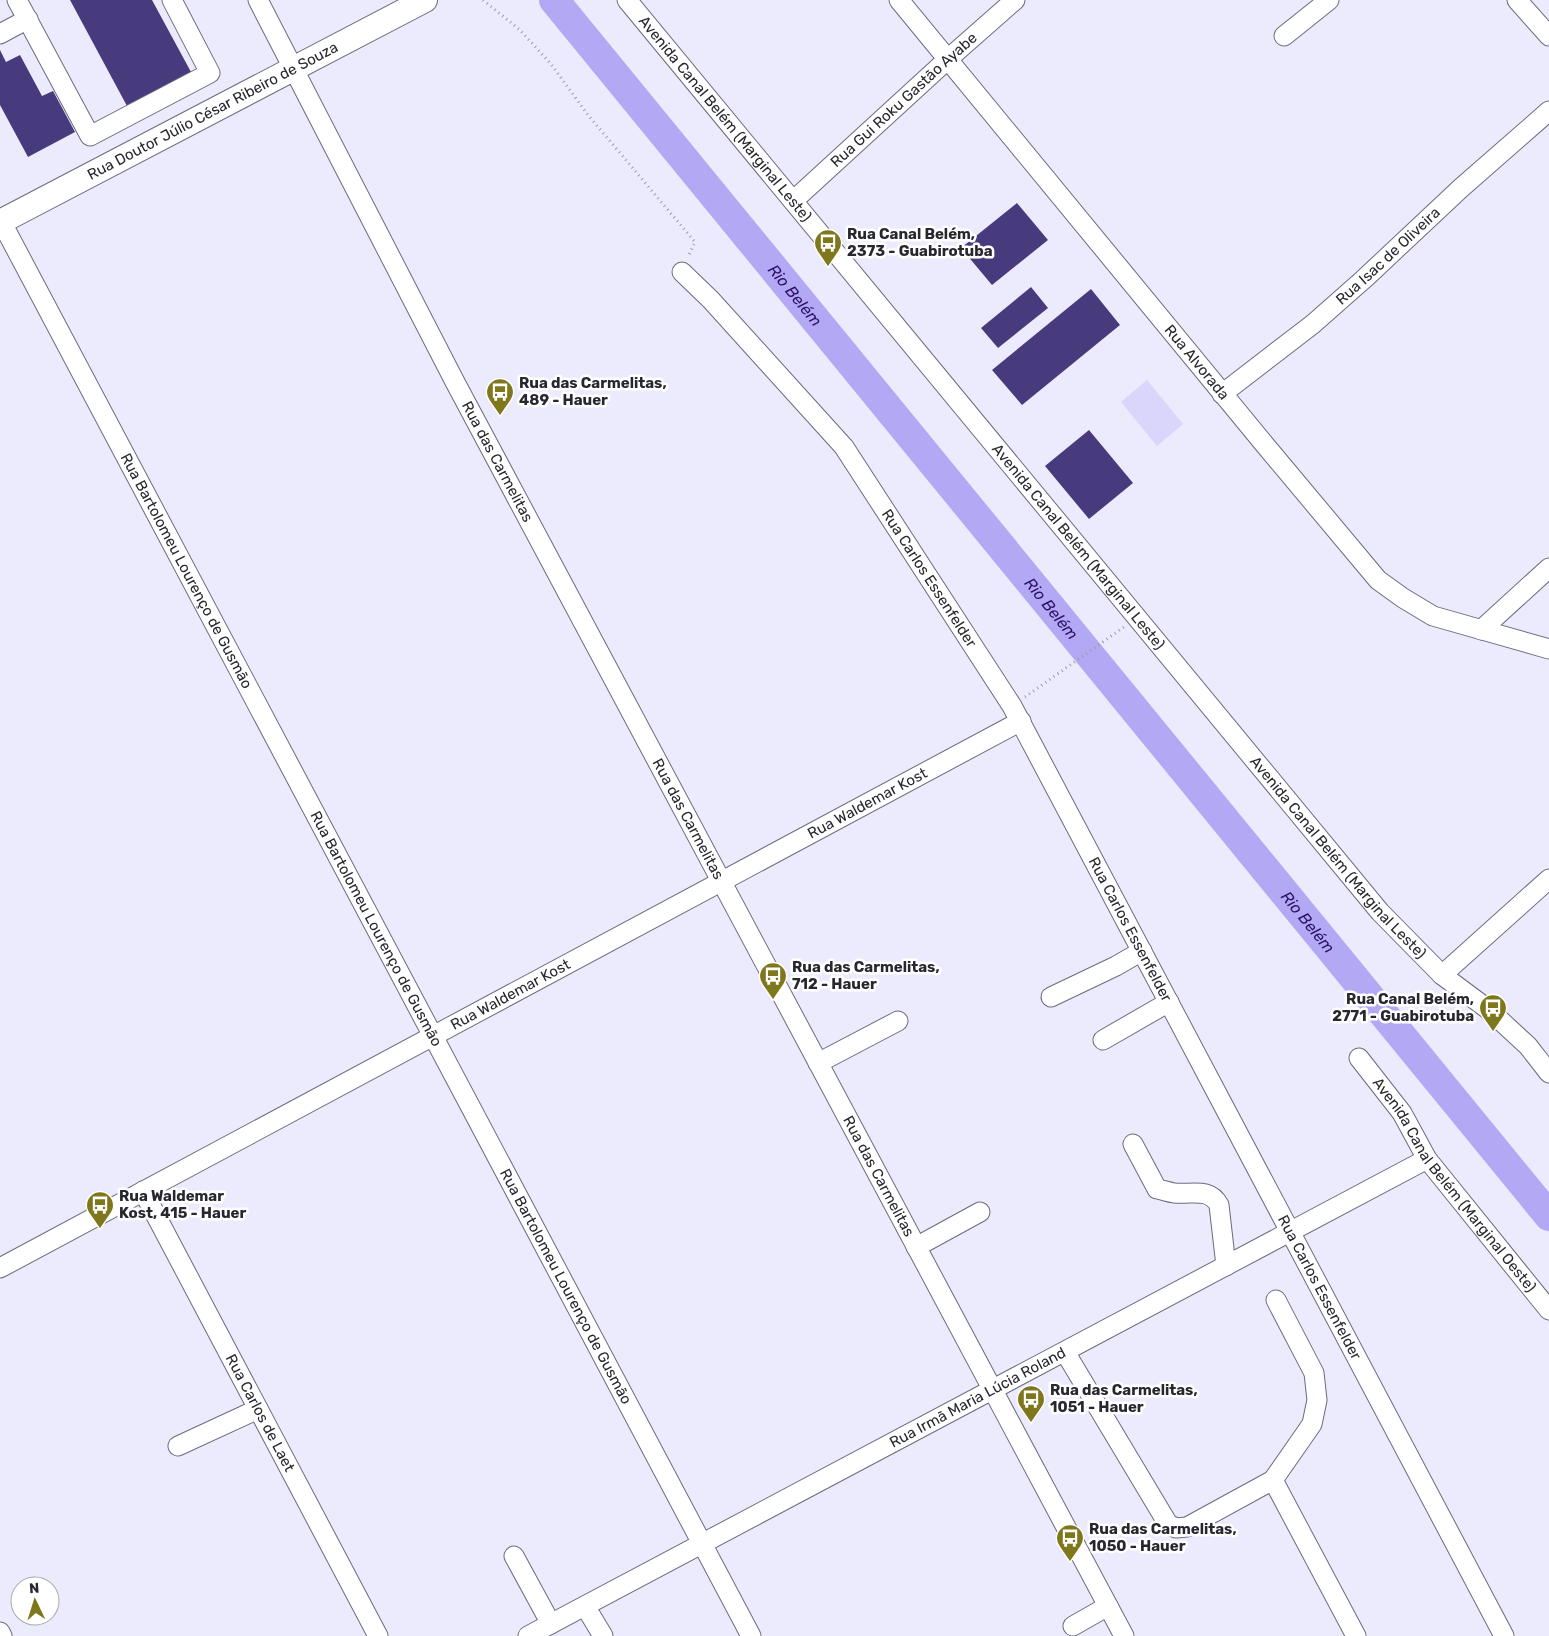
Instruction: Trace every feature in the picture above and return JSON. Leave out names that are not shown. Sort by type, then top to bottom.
[{"type":"main road","name":"Rua Doutor Júlio César Ribeiro de Souza","points":[[1,222],[425,0]]},
{"type":"street","points":[[17,0],[90,136],[210,73],[172,0]]},
{"type":"street","name":"Rua das Carmelitas","points":[[258,0],[454,382],[1108,1606],[1120,1635]]},
{"type":"street","name":"Avenida Canal Belém (Marginal Leste)","points":[[627,0],[1380,912],[1442,976],[1488,1010],[1528,1046],[1549,1073]]},
{"type":"street","name":"Rua Alvorada","points":[[900,0],[1222,394],[1378,580],[1433,616],[1549,649]]},
{"type":"street","name":"Rua Gui Roku Gastão Ayabe","points":[[793,201],[948,59],[1016,0]]},
{"type":"street","points":[[1284,36],[1328,0]]},
{"type":"street","points":[[1517,0],[1549,36]]},
{"type":"street","points":[[0,34],[28,19]]},
{"type":"street","name":"Rua Isac de Oliveira","points":[[1222,394],[1313,324],[1461,188],[1549,111]]},
{"type":"street","name":"Rua Bartolomeu Lourenço de Gusmão","points":[[1,222],[751,1636]]},
{"type":"street","name":"Rua Carlos Essenfelder","points":[[682,272],[711,300],[844,447],[1016,714],[1504,1636]]},
{"type":"street","points":[[1481,630],[1549,568]]},
{"type":"street","name":"Rua Waldemar Kost","points":[[0,1268],[721,882],[1016,714]]},
{"type":"street","points":[[1442,976],[1549,880]]},
{"type":"street","points":[[1051,996],[1116,966],[1142,951]]},
{"type":"street","points":[[1103,1040],[1169,1002]]},
{"type":"street","points":[[818,1063],[898,1021]]},
{"type":"street","name":"Avenida Canal Belém (Marginal Oeste)","points":[[1359,1058],[1402,1113],[1427,1159],[1549,1310]]},
{"type":"street","points":[[1133,1144],[1157,1189],[1175,1193],[1209,1194],[1216,1200],[1219,1205],[1226,1266]]},
{"type":"street","name":"Rua Irmã Maria Lúcia Roland","points":[[528,1636],[1427,1159]]},
{"type":"street","name":"Rua Carlos de Laet","points":[[143,1191],[378,1636]]},
{"type":"street","points":[[916,1247],[980,1212]]},
{"type":"street","points":[[1064,1352],[1168,1524],[1176,1528],[1187,1527],[1273,1480],[1312,1424],[1317,1400],[1314,1373],[1276,1300]]},
{"type":"street","points":[[178,1446],[258,1408]]},
{"type":"street","points":[[1273,1480],[1356,1636]]},
{"type":"street","points":[[514,1556],[551,1624]]},
{"type":"street","points":[[585,1606],[602,1636]]},
{"type":"street","points":[[1073,1626],[1108,1606]]},
{"type":"street","points":[[0,1632],[2,1636]]},
{"type":"path","points":[[483,0],[520,30],[551,64],[588,115],[695,242],[682,272]]},
{"type":"path","points":[[1016,714],[1067,667],[1109,637]]},
{"type":"shaded area","points":[[1147,380],[1183,424],[1157,446],[1121,402]]},
{"type":"building","points":[[70,0],[152,0],[191,72],[127,106]]},
{"type":"building","points":[[0,50],[6,62],[20,55],[42,96],[53,91],[75,132],[28,157],[0,105]]},
{"type":"building","points":[[1017,203],[1048,240],[992,285],[961,248]]},
{"type":"building","points":[[1031,287],[1048,308],[998,348],[981,328]]},
{"type":"building","points":[[1091,289],[1120,325],[1022,405],[992,370]]},
{"type":"building","points":[[1089,430],[1133,483],[1089,519],[1045,466]]},
{"type":"waterway","name":"Rio Belém","points":[[554,0],[1549,1216]]},
{"type":"place","name":"Rua Canal Belém, 2373 - Guabirotuba","points":[[828,267]]},
{"type":"place","name":"Rua das Carmelitas, 489 - Hauer","points":[[500,416]]},
{"type":"place","name":"Rua das Carmelitas, 712 - Hauer","points":[[773,1000]]},
{"type":"place","name":"Rua Canal Belém, 2771 - Guabirotuba","points":[[1493,1032]]},
{"type":"place","name":"Rua Waldemar Kost, 415 - Hauer","points":[[100,1229]]},
{"type":"place","name":"Rua das Carmelitas, 1051 - Hauer","points":[[1031,1423]]},
{"type":"place","name":"Rua das Carmelitas, 1050 - Hauer","points":[[1070,1562]]}]
